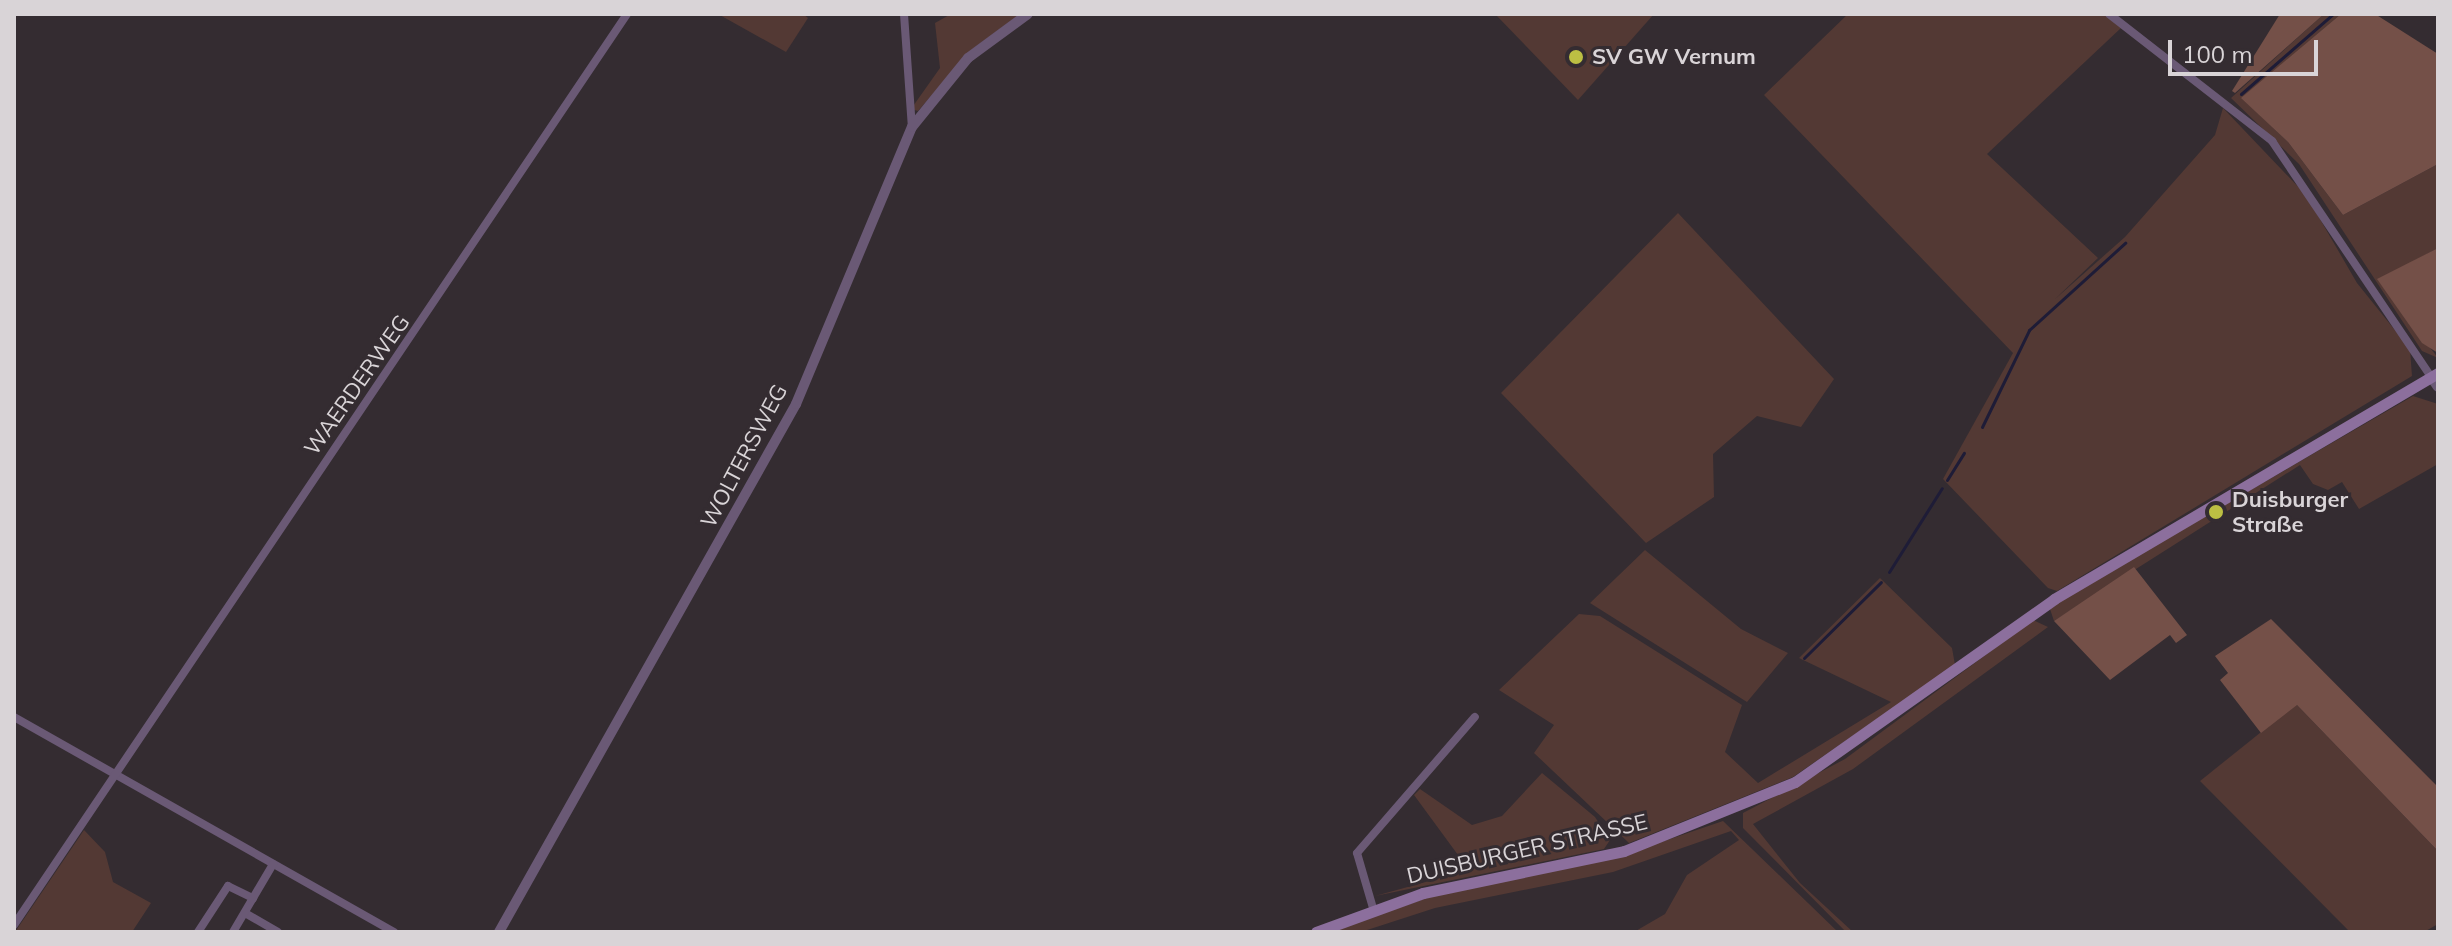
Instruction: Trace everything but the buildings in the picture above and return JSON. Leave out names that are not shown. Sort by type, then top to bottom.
[{"type":"main road","name":"DUISBURGER STRASSE","points":[[1316,932],[1373,908],[1624,851],[1795,782],[2054,599],[2436,379]]},
{"type":"street","name":"WAERDERWEG","points":[[14,925],[627,14]]},
{"type":"street","points":[[904,14],[912,127]]},
{"type":"street","name":"WOLTERSWEG","points":[[499,932],[796,404],[912,127],[968,58],[1028,14]]},
{"type":"street","points":[[2109,14],[2272,141],[2436,379]]},
{"type":"street","points":[[14,717],[394,932]]},
{"type":"street","points":[[1373,908],[1357,853],[1475,717]]},
{"type":"street","points":[[233,932],[273,864]]},
{"type":"street","points":[[198,932],[228,886],[253,898]]},
{"type":"street","points":[[245,913],[278,932]]},
{"type":"shaded area","points":[[718,14],[803,14],[808,18],[786,52]]},
{"type":"shaded area","points":[[951,14],[1020,14],[971,50],[918,111],[911,109],[940,68],[935,23]]},
{"type":"shaded area","name":"SV GW Vernum","points":[[1495,14],[1654,14],[1578,100]]},
{"type":"shaded area","points":[[1848,14],[2103,14],[2121,28],[1987,154],[2098,258],[2054,300],[2125,237],[2215,135],[2223,108],[2306,195],[2357,283],[2410,349],[2412,376],[2057,591],[2048,588],[1943,479],[2013,353],[1764,95]]},
{"type":"shaded area","points":[[2280,14],[2324,14],[2235,93],[2232,91]]},
{"type":"shaded area","points":[[2324,14],[2341,14],[2242,98],[2288,142],[2343,215],[2438,164],[2438,248],[2378,280],[2438,358],[2422,351],[2299,164],[2231,98]]},
{"type":"shaded area","points":[[2341,14],[2375,14],[2438,54],[2438,164],[2343,215],[2288,142],[2241,98]]},
{"type":"shaded area","points":[[1678,213],[1834,379],[1801,427],[1757,416],[1713,454],[1714,497],[1646,543],[1501,393]]},
{"type":"shaded area","points":[[2438,248],[2438,353],[2422,343],[2377,279]]},
{"type":"shaded area","points":[[2413,396],[2438,404],[2438,464],[2359,509],[2342,482],[2328,490],[2313,484],[2300,465],[2054,621],[2050,609],[2078,590]]},
{"type":"shaded area","points":[[1645,550],[1741,629],[1788,653],[1747,702],[1590,603]]},
{"type":"shaded area","points":[[2134,567],[2187,635],[2176,643],[2170,635],[2110,680],[2054,621]]},
{"type":"shaded area","points":[[1880,578],[1952,648],[1955,665],[1793,777],[1629,843],[1534,753],[1554,725],[1499,690],[1579,614],[1600,616],[1742,705],[1725,752],[1758,783],[1891,702],[1799,658]]},
{"type":"shaded area","points":[[2271,619],[2438,787],[2438,851],[2297,705],[2261,733],[2220,680],[2228,673],[2215,656]]},
{"type":"shaded area","points":[[2033,620],[2048,627],[1853,769],[1753,824],[1800,883],[1853,932],[1846,932],[1743,828],[1743,813],[1845,759]]},
{"type":"shaded area","points":[[2296,704],[2438,851],[2438,924],[2424,932],[2350,932],[2200,781]]},
{"type":"shaded area","points":[[1542,773],[1595,817],[1610,840],[1604,849],[1375,896],[1469,870],[1414,795],[1420,789],[1472,825],[1502,816]]},
{"type":"shaded area","points":[[1723,821],[1838,932],[1634,932],[1665,914],[1687,875],[1739,840],[1731,831],[1613,872],[1435,908],[1361,932],[1329,932],[1430,897],[1626,854]]},
{"type":"shaded area","points":[[84,830],[105,852],[113,882],[151,903],[132,932],[15,932]]},
{"type":"waterway","points":[[2241,94],[2333,14]]},
{"type":"waterway","points":[[1982,427],[2029,330],[2125,243]]},
{"type":"waterway","points":[[1947,480],[1964,453]]},
{"type":"waterway","points":[[1889,572],[1942,488]]},
{"type":"waterway","points":[[1804,658],[1881,582]]},
{"type":"place","name":"SV GW Vernum","points":[[1576,57]]},
{"type":"place","name":"Duisburger Straße","points":[[2216,512]]}]
